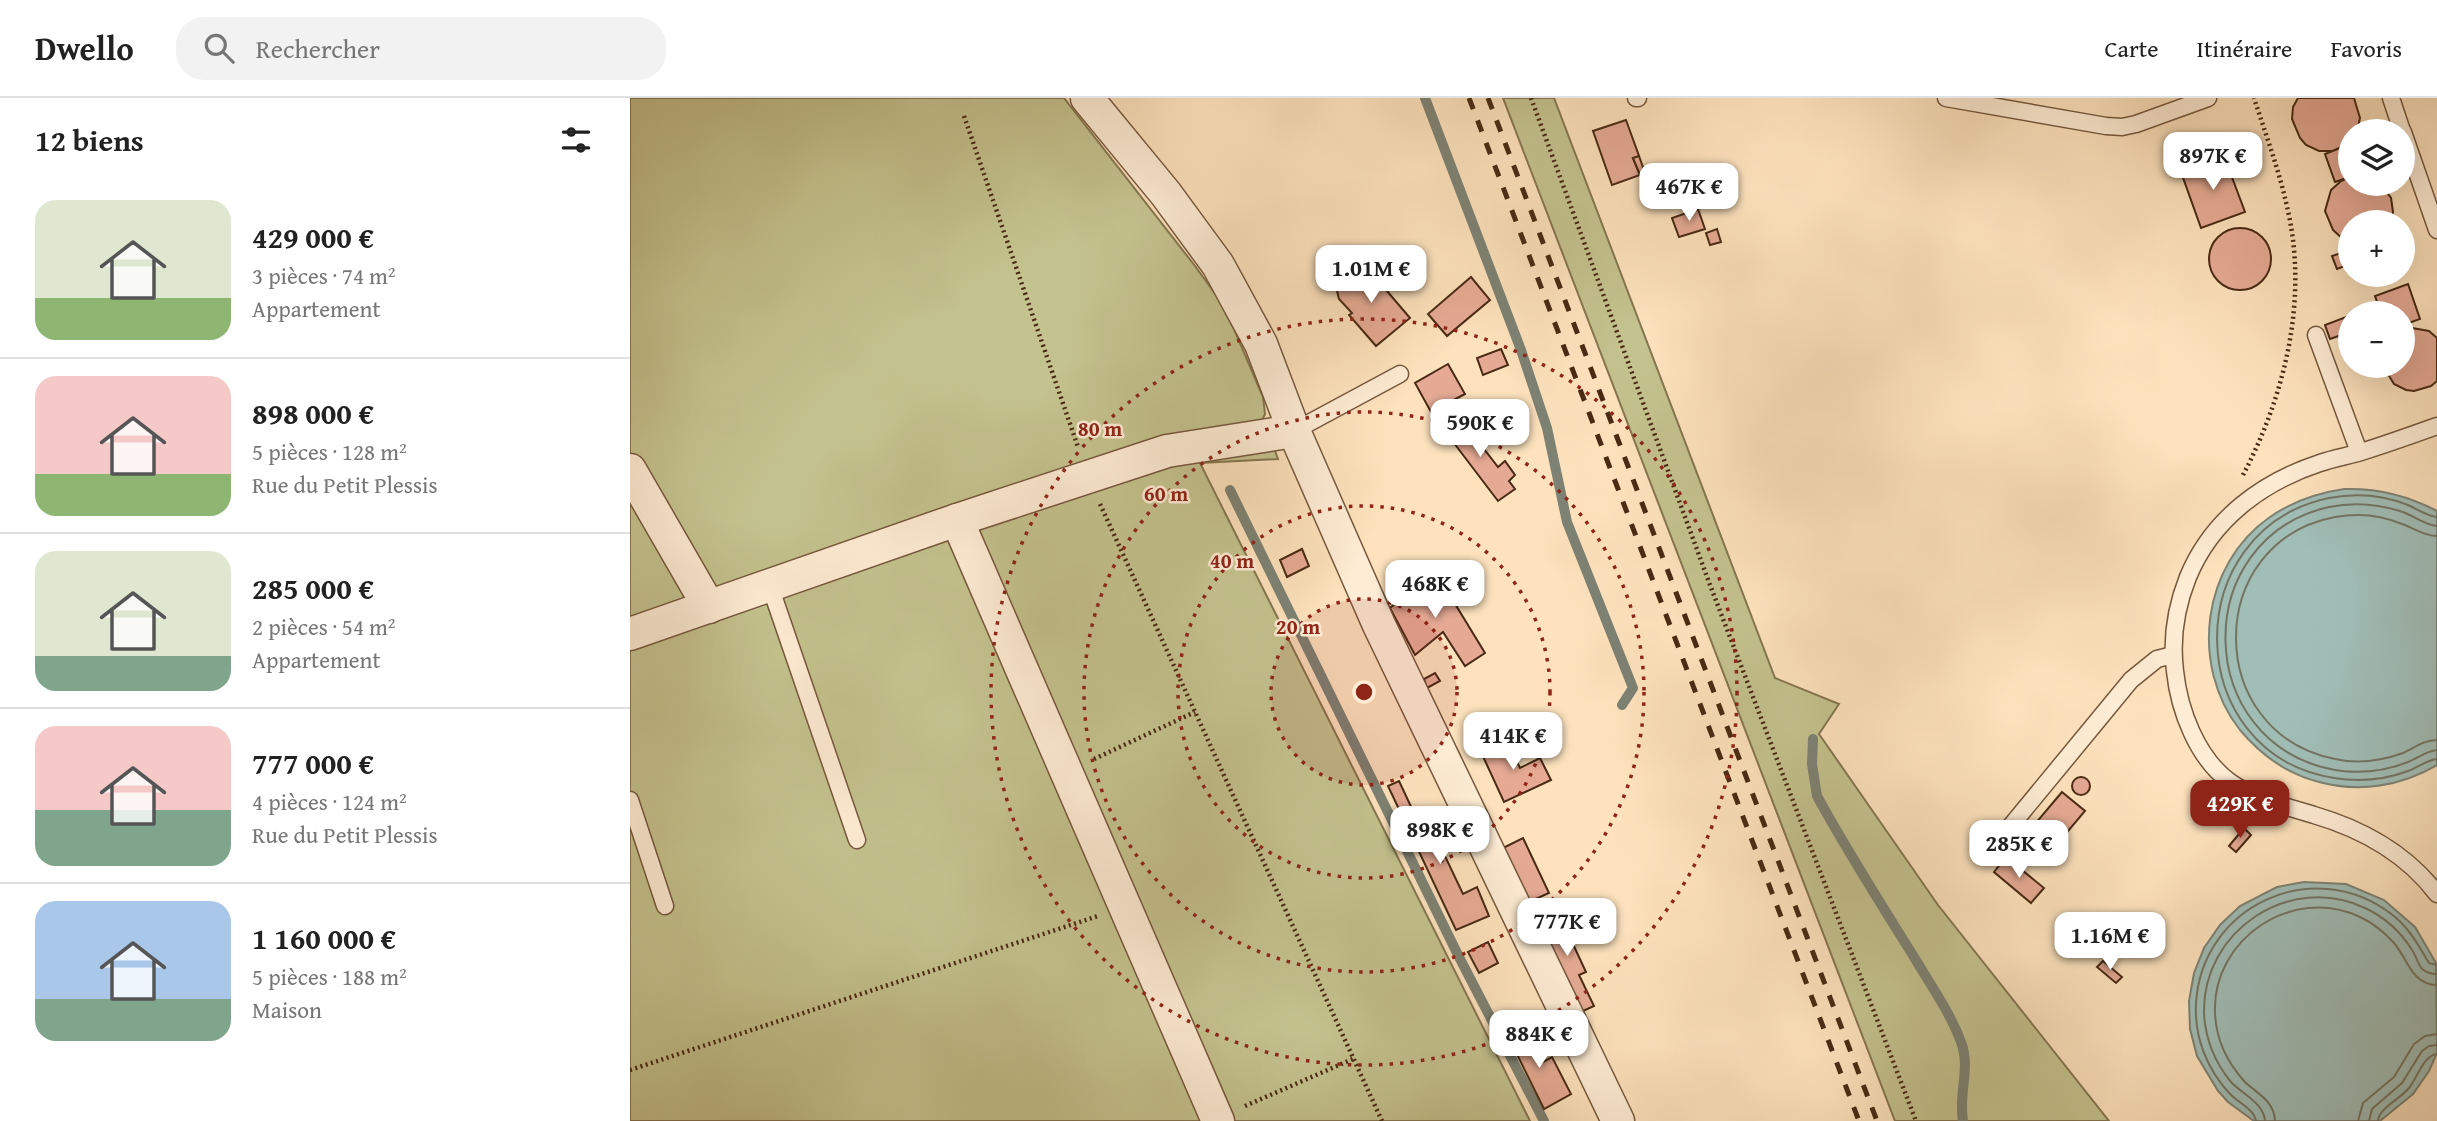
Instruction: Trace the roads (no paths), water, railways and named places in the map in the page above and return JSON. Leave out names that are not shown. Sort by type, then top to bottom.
[{"type":"street","points":[[1087,98],[1166,194],[1218,265],[1261,344],[1294,431],[1379,625],[1618,1121]]},
{"type":"street","points":[[630,634],[957,520],[1167,451],[1294,431]]},
{"type":"street","points":[[630,470],[709,607]]},
{"type":"street","points":[[957,520],[1218,1120]]},
{"type":"lane","points":[[1946,98],[2122,127],[2208,98]]},
{"type":"lane","points":[[2391,98],[2398,119]]},
{"type":"lane","points":[[2415,167],[2437,230]]},
{"type":"lane","points":[[2316,335],[2359,452]]},
{"type":"lane","points":[[1294,431],[1400,374]]},
{"type":"lane","points":[[2437,426],[2322,462],[2282,479],[2242,503],[2209,537],[2195,560],[2183,590],[2175,623],[2173,655],[2176,684],[2186,718],[2214,768],[2248,792],[2366,834],[2412,866],[2437,894]]},
{"type":"lane","points":[[770,586],[857,840]]},
{"type":"lane","points":[[1986,856],[2132,680],[2157,659],[2173,655]]},
{"type":"lane","points":[[630,800],[665,906]]},
{"type":"water","points":[[2344,489],[2392,494],[2437,511],[2437,765],[2409,778],[2380,786],[2350,787],[2319,782],[2285,769],[2257,748],[2240,730],[2224,704],[2214,676],[2209,646],[2210,617],[2217,588],[2229,561],[2247,537],[2287,506],[2315,495]]},
{"type":"water","points":[[2304,882],[2346,884],[2384,900],[2415,927],[2436,963],[2437,1053],[2429,1071],[2413,1094],[2380,1121],[2254,1121],[2218,1091],[2197,1056],[2190,1029],[2189,1001],[2194,973],[2204,948],[2220,925],[2240,906],[2277,887]]},
{"type":"waterway","points":[[1425,98],[1521,350],[1547,428],[1567,522],[1633,688],[1622,705]]},
{"type":"waterway","points":[[1230,490],[1458,955],[1544,1121]]},
{"type":"waterway","points":[[1813,739],[1812,764],[1817,796],[1939,998],[1961,1042],[1965,1062],[1963,1121]]},
{"type":"railway","points":[[1469,98],[1859,1121]]},
{"type":"railway","points":[[1488,98],[1877,1121]]}]
